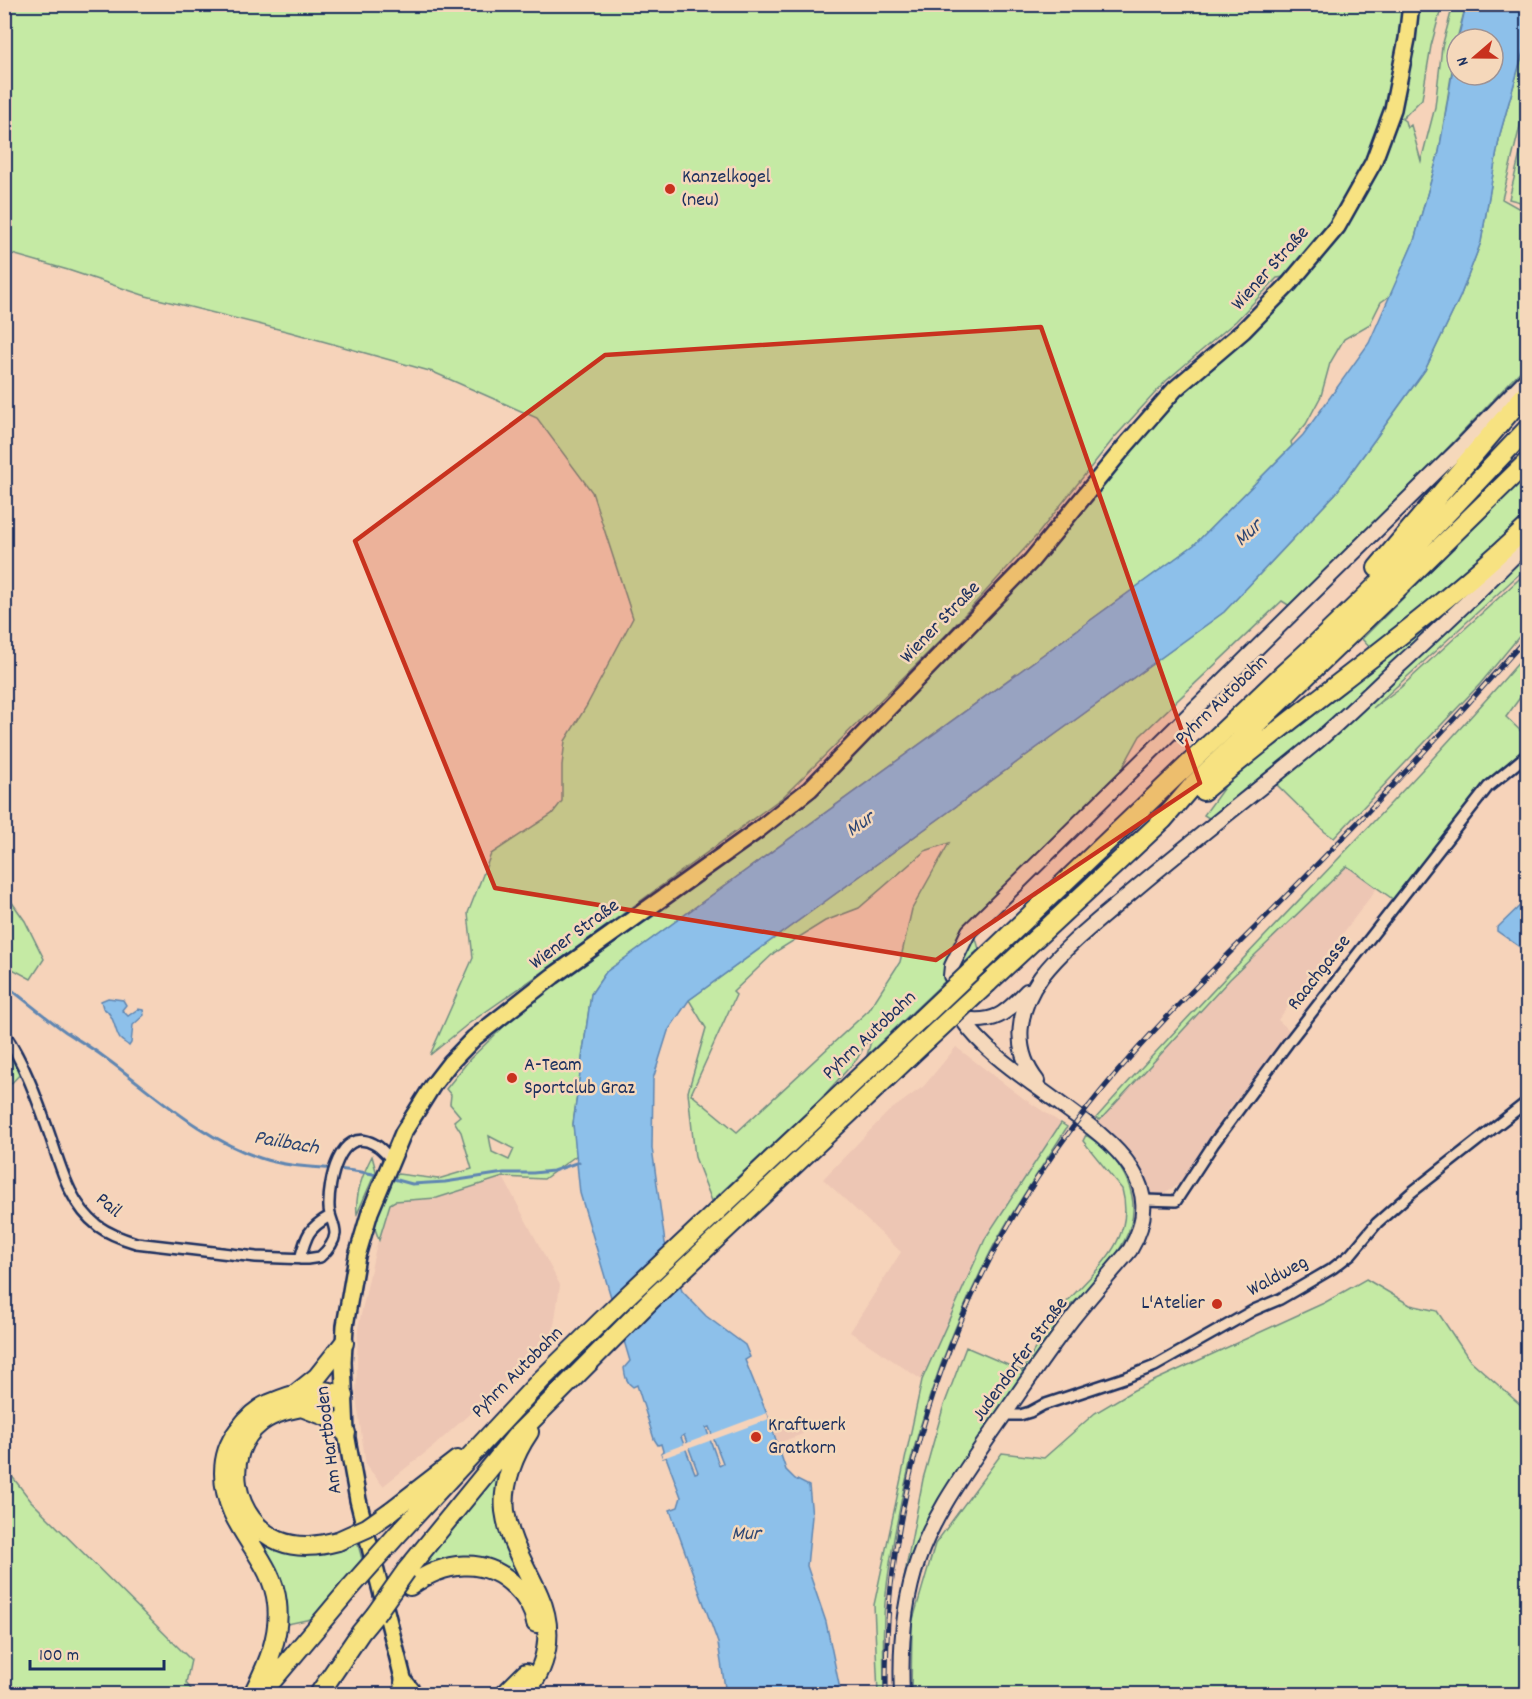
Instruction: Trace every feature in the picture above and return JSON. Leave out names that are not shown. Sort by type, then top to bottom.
[{"type":"highway","points":[[1282,674],[1347,602],[1527,391]]},
{"type":"highway","name":"Pyhrn Autobahn","points":[[261,1695],[397,1535],[480,1443],[541,1380],[761,1168],[1318,642],[1437,524],[1527,428]]},
{"type":"highway","name":"Pyhrn Autobahn","points":[[408,1578],[517,1434],[651,1300],[1163,820],[1192,785],[1404,583],[1527,461]]},
{"type":"highway","points":[[1163,820],[1200,794],[1260,743],[1427,613],[1527,526]]},
{"type":"highway","points":[[344,1342],[301,1400],[260,1423],[251,1433],[239,1457],[236,1470],[237,1491],[246,1511],[258,1527],[278,1541],[296,1546],[319,1546],[338,1541],[367,1528],[480,1443]]},
{"type":"highway","points":[[253,1695],[276,1640],[277,1601],[267,1571],[230,1508],[224,1490],[225,1458],[234,1436],[252,1415],[265,1405],[344,1396]]},
{"type":"highway","points":[[301,1400],[328,1417],[346,1433]]},
{"type":"highway","points":[[522,1695],[536,1678],[542,1666],[548,1639],[547,1626],[540,1597],[510,1536],[505,1508],[506,1491],[508,1475],[524,1440],[544,1409]]},
{"type":"highway","points":[[319,1695],[361,1632],[408,1578],[469,1564],[506,1576],[531,1606],[536,1619],[537,1645],[528,1671],[505,1695]]},
{"type":"main road","name":"Wiener Straße","points":[[387,1171],[403,1133],[433,1085],[474,1038],[554,976],[758,830],[810,789],[1030,561],[1175,389],[1243,331],[1289,284],[1337,227],[1373,164],[1393,109],[1407,39],[1411,4]]},
{"type":"main road","points":[[951,976],[952,966],[969,931],[1457,452],[1527,376]]},
{"type":"main road","points":[[1143,1196],[1130,1165],[1105,1137],[994,1054],[974,1036],[962,1019],[986,1021],[1004,1014],[1071,945],[1112,909],[1194,839],[1322,737],[1473,598],[1527,542]]},
{"type":"main road","points":[[1041,978],[1023,1010],[1019,1032],[1026,1065],[1043,1090]]},
{"type":"main road","name":"Am Hartboden","points":[[387,1171],[370,1212],[357,1256],[345,1326],[344,1396],[346,1433],[358,1500],[408,1691]]},
{"type":"main road","name":"Judendorfer Straße","points":[[902,1695],[903,1635],[907,1604],[918,1560],[951,1492],[1005,1412],[1073,1318],[1130,1250],[1141,1227],[1143,1196]]},
{"type":"street","name":"Raachgasse","points":[[1143,1196],[1176,1200],[1214,1143],[1288,1043],[1488,787],[1527,753]]},
{"type":"street","name":"Pail","points":[[4,1033],[25,1069],[63,1176],[74,1198],[99,1226],[119,1237],[136,1243],[196,1251],[300,1259],[320,1257],[332,1244],[335,1236],[330,1216],[331,1183],[338,1157],[351,1144],[363,1140],[375,1144],[387,1171]]},
{"type":"street","name":"Waldweg","points":[[1005,1412],[1010,1415],[1020,1415],[1146,1370],[1311,1281],[1351,1254],[1377,1223],[1412,1192],[1527,1101]]},
{"type":"street","points":[[300,1259],[306,1234],[320,1221],[330,1216]]},
{"type":"highlighted area","points":[[1041,327],[1200,783],[936,960],[495,888],[355,541],[605,355]]},
{"type":"shaded area","points":[[1347,866],[1377,888],[1278,1020],[1298,1038],[1267,1082],[1256,1075],[1229,1109],[1179,1184],[1167,1191],[1131,1229],[1134,1206],[1111,1153],[1086,1135],[1230,979]]},
{"type":"shaded area","points":[[956,1047],[1023,1098],[1061,1123],[986,1237],[922,1380],[850,1332],[901,1252],[823,1179],[888,1112],[924,1086]]},
{"type":"shaded area","points":[[503,1177],[560,1285],[552,1339],[434,1446],[383,1486],[366,1465],[356,1397],[358,1328],[376,1247],[390,1204],[395,1201],[437,1198]]},
{"type":"shaded area","points":[[798,1420],[803,1434],[778,1443],[773,1430]]},
{"type":"green space","points":[[4,5],[1411,5],[1393,109],[1337,227],[1307,250],[1284,277],[1277,278],[1236,321],[1166,381],[1114,438],[1037,535],[947,634],[783,797],[468,1024],[430,1055],[473,958],[468,913],[491,854],[552,814],[562,801],[565,741],[586,707],[633,618],[592,492],[537,418],[433,372],[290,332],[146,296],[5,252]]},
{"type":"green space","points":[[1417,5],[1442,5],[1431,46],[1422,99],[1402,119],[1407,128],[1411,125],[1421,161],[1435,107],[1445,36],[1445,87],[1449,87],[1439,152],[1414,241],[1391,295],[1381,302],[1370,324],[1344,339],[1330,363],[1321,396],[1306,424],[1291,442],[1292,446],[1194,545],[606,972],[591,994],[573,1124],[577,1155],[544,1179],[503,1177],[437,1198],[395,1201],[390,1204],[379,1240],[373,1223],[391,1182],[398,1174],[438,1179],[472,1169],[461,1132],[454,1121],[460,1116],[450,1104],[451,1095],[446,1089],[470,1059],[524,1007],[836,771],[1017,587],[1094,497],[1142,435],[1180,395],[1241,344],[1281,303],[1351,216],[1364,195],[1386,143]],"holes":[[[489,1136],[514,1149],[509,1160],[492,1152]]]},
{"type":"green space","points":[[1453,5],[1466,5],[1460,27],[1447,27]]},
{"type":"green space","points":[[1527,38],[1527,98],[1502,199],[1527,213],[1527,364],[1426,471],[1290,606],[1282,601],[1140,736],[1124,765],[1132,778],[975,935],[979,949],[867,1055],[875,1027],[857,1059],[817,1103],[712,1201],[695,1157],[688,1092],[706,1028],[689,1000],[1224,612],[1336,493],[1425,370],[1460,297],[1481,242],[1500,134]],"holes":[[[949,843],[912,909],[900,962],[869,1010],[737,1132],[691,1094],[736,995],[733,992],[775,952],[825,921],[859,908],[925,851]]]},
{"type":"green space","points":[[1527,125],[1527,188],[1524,203],[1509,199]]},
{"type":"green space","points":[[1527,475],[1527,515],[1491,550],[1371,649],[1362,639]]},
{"type":"green space","points":[[1527,553],[1527,567],[1373,708],[1400,688],[1527,572],[1527,627],[1480,684],[1334,838],[1325,832],[1273,781],[1474,603]]},
{"type":"green space","points":[[1496,570],[1336,718],[1212,820],[1204,815],[1236,771]]},
{"type":"green space","points":[[1527,653],[1527,688],[1506,717],[1527,737],[1527,746],[1494,775],[1468,804],[1394,900],[1347,866],[1230,979],[1100,1120],[1096,1118],[1203,1001],[1421,771]]},
{"type":"green space","points":[[4,891],[25,921],[44,959],[31,979],[5,967]]},
{"type":"green space","points":[[4,1033],[25,1069],[5,1090],[4,1090]]},
{"type":"green space","points":[[1061,1123],[1067,1127],[1009,1219],[971,1293],[952,1335],[921,1422],[899,1511],[891,1557],[884,1614],[884,1694],[878,1694],[874,1605],[922,1380],[986,1237]]},
{"type":"green space","points":[[1086,1135],[1111,1155],[1124,1174],[1131,1192],[1133,1209],[1131,1225],[1124,1241],[1103,1272],[1065,1311],[1057,1330],[903,1584],[923,1479],[943,1408],[966,1347],[1022,1371],[1055,1316],[1106,1259],[1123,1228],[1125,1209],[1122,1189],[1083,1141]]},
{"type":"green space","points":[[372,1156],[376,1171],[357,1214],[360,1185]]},
{"type":"green space","points":[[1366,1279],[1410,1305],[1437,1311],[1469,1359],[1524,1408],[1527,1407],[1527,1694],[911,1694],[912,1623],[935,1544],[1002,1453],[1044,1458],[1095,1413],[1134,1390],[1324,1303]]},
{"type":"green space","points":[[234,1456],[260,1536],[357,1541],[362,1559],[311,1619],[283,1625],[248,1532]]},
{"type":"green space","points":[[4,1466],[31,1501],[191,1660],[186,1683],[195,1694],[5,1694],[5,1672],[8,1664],[4,1662]]},
{"type":"green space","points":[[503,1467],[502,1478],[544,1624],[534,1668],[541,1634],[499,1568],[411,1577]]},
{"type":"water","name":"Mur","points":[[1466,5],[1527,5],[1527,38],[1500,134],[1481,242],[1460,297],[1425,370],[1336,493],[1224,612],[689,1000],[668,1031],[653,1079],[652,1148],[665,1243],[682,1291],[706,1316],[745,1345],[750,1357],[745,1360],[769,1419],[786,1470],[795,1479],[809,1486],[812,1516],[807,1566],[826,1622],[841,1694],[726,1694],[718,1643],[670,1510],[678,1507],[681,1497],[666,1457],[663,1458],[661,1453],[663,1451],[661,1444],[658,1445],[654,1439],[637,1385],[633,1387],[625,1376],[624,1368],[630,1361],[580,1193],[573,1124],[591,994],[606,972],[1194,545],[1303,435],[1369,343],[1414,241],[1439,152],[1450,87],[1505,87],[1505,27],[1461,27]],"holes":[[[709,1427],[723,1463],[719,1465],[706,1428]],[[684,1435],[698,1472],[695,1473],[681,1437]]]},
{"type":"water","points":[[1527,899],[1527,952],[1497,931],[1497,928]]},
{"type":"water","points":[[108,998],[123,1000],[126,1005],[122,1010],[128,1016],[138,1009],[143,1010],[144,1015],[133,1025],[129,1046],[120,1039],[112,1019],[103,1008],[101,1001]]},
{"type":"pier","points":[[767,1413],[769,1419],[663,1458],[661,1453]]},
{"type":"waterway","name":"Pailbach","points":[[4,984],[178,1114],[217,1139],[260,1158],[275,1162],[305,1167],[351,1170],[381,1176]]},
{"type":"waterway","name":"Pailbach","points":[[390,1178],[412,1184],[445,1182],[504,1173],[553,1171],[579,1162]]},
{"type":"railway","points":[[886,1694],[891,1586],[900,1525],[913,1465],[930,1405],[950,1346],[975,1290],[1003,1234],[1035,1181],[1070,1131],[1121,1067],[1382,797],[1528,636]]},
{"type":"place","name":"Kanzelkogel (neu)","points":[[670,189]]},
{"type":"place","name":"A-Team Sportclub Graz","points":[[512,1078]]},
{"type":"place","name":"L'Atelier","points":[[1217,1304]]},
{"type":"place","name":"Kraftwerk Gratkorn","points":[[756,1437]]}]
